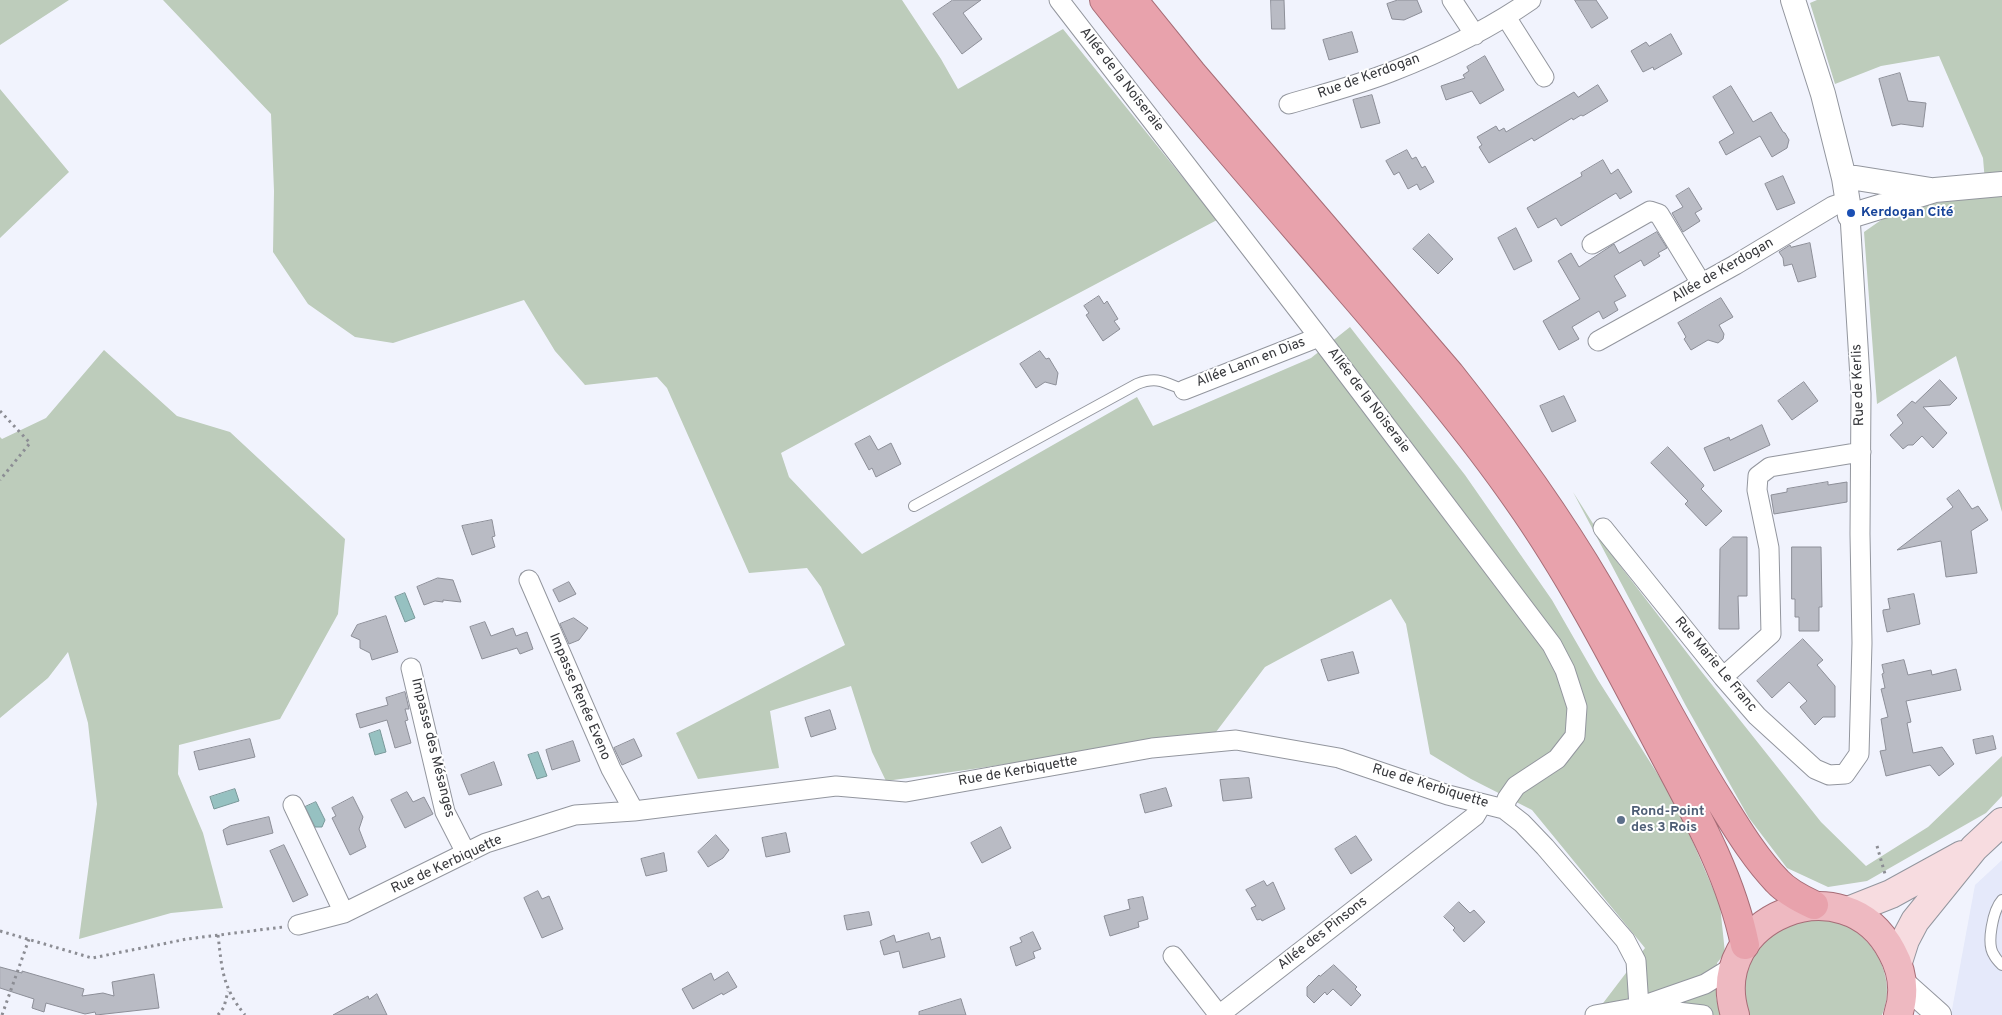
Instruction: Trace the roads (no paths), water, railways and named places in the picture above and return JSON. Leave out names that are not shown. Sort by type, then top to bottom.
[{"type":"highway","points":[[1104,0],[1181,95],[1417,370],[1458,420],[1519,501],[1587,611],[1705,833],[1736,908],[1740,955]]},
{"type":"highway","points":[[1133,0],[1192,72],[1450,374],[1491,426],[1565,531],[1600,589],[1700,770],[1751,850],[1777,882],[1795,896],[1814,905]]},
{"type":"main road","points":[[1848,911],[1891,894],[1991,833]]},
{"type":"main road","points":[[1898,1015],[1901,1004],[1900,972],[1905,940],[1915,921],[1991,833]]},
{"type":"main road","points":[[1735,1015],[1732,994],[1740,955],[1757,930],[1769,920],[1783,912],[1798,907],[1814,905],[1832,906],[1848,911],[1869,923],[1886,940],[1900,972]]},
{"type":"street","name":"Allée de la Noiseraie","points":[[1059,0],[1319,337],[1552,645],[1565,670],[1577,706],[1575,736],[1557,759],[1516,786],[1504,809]]},
{"type":"street","points":[[1452,0],[1475,35]]},
{"type":"street","name":"Rue de Kerdogan","points":[[1289,104],[1391,72],[1475,35],[1531,0]]},
{"type":"street","name":"Rue de Kerlis","points":[[1793,0],[1823,94],[1847,198],[1861,394],[1862,643],[1859,754],[1845,774]]},
{"type":"street","points":[[1506,17],[1544,77]]},
{"type":"street","points":[[1847,198],[2002,184]]},
{"type":"street","points":[[1847,198],[1886,206],[1935,190]]},
{"type":"street","name":"Allée de Kerdogan","points":[[1598,341],[1736,265],[1847,198]]},
{"type":"street","points":[[1592,244],[1650,211],[1659,214],[1701,283]]},
{"type":"street","name":"Allée Lann en Dias","points":[[1184,390],[1319,337]]},
{"type":"street","points":[[1723,677],[1771,634],[1769,548],[1757,490],[1758,476],[1770,467],[1861,452]]},
{"type":"street","name":"Rue Marie Le Franc","points":[[1603,528],[1723,677],[1757,716],[1815,769],[1829,775],[1845,774]]},
{"type":"street","name":"Impasse Renée Eveno","points":[[529,580],[611,769],[634,811]]},
{"type":"street","name":"Impasse des Mésanges","points":[[412,668],[445,812],[466,853]]},
{"type":"street","name":"Rue de Kerbiquette","points":[[298,925],[344,913],[486,843],[575,815],[634,811],[836,786],[906,792],[1152,748],[1236,740],[1339,758],[1448,795],[1504,809],[1522,822],[1625,940],[1636,961],[1639,1007]]},
{"type":"street","name":"Allée des Pinsons","points":[[1172,956],[1219,1015],[1475,816],[1482,804]]},
{"type":"street","points":[[293,805],[344,913]]},
{"type":"street","points":[[1595,1015],[1639,1007],[1705,984],[1740,955]]},
{"type":"street","points":[[1900,972],[1939,1015]]},
{"type":"street","points":[[1639,1007],[1703,1015]]},
{"type":"lane","points":[[914,506],[1137,384],[1150,379],[1160,380],[1184,390]]},
{"type":"lane","points":[[2002,900],[1998,904],[1990,939],[1992,954],[2002,965]]},
{"type":"place","name":"Kerdogan Cité","points":[[1851,213]]},
{"type":"place","name":"Rond-Point des 3 Rois","points":[[1621,820]]}]
